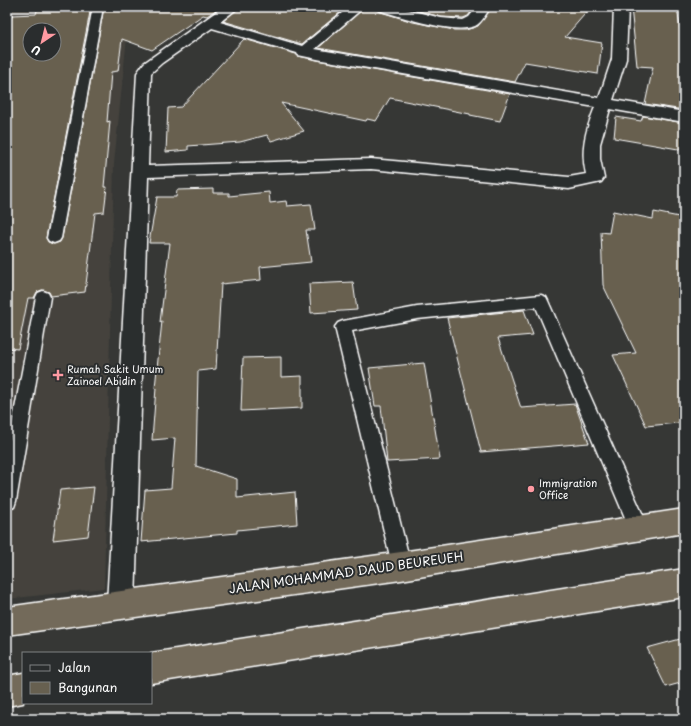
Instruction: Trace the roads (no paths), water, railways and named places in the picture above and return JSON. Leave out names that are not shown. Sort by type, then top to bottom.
[{"type":"highway","name":"JALAN MOHAMMAD DAUD BEUREUEH","points":[[7,621],[402,566],[684,521]]},
{"type":"highway","points":[[152,668],[684,583]]},
{"type":"highway","points":[[7,691],[22,688]]},
{"type":"street","points":[[121,604],[144,74],[149,66],[232,7]]},
{"type":"street","points":[[302,52],[358,7]]},
{"type":"street","points":[[383,7],[436,21],[462,25],[472,22],[484,7]]},
{"type":"street","points":[[140,172],[371,164],[569,183],[595,178],[591,158],[596,126],[613,80],[621,44],[621,7]]},
{"type":"street","points":[[210,24],[302,52],[322,56],[684,117]]},
{"type":"lane","points":[[54,238],[98,7]]},
{"type":"lane","points":[[7,501],[43,297]]},
{"type":"lane","points":[[402,566],[343,326],[417,313],[541,301],[639,528]]},
{"type":"place","name":"Rumah Sakit Umum Zainoel Abidin","points":[[58,375]]},
{"type":"place","name":"Immigration Office","points":[[531,489]]}]
